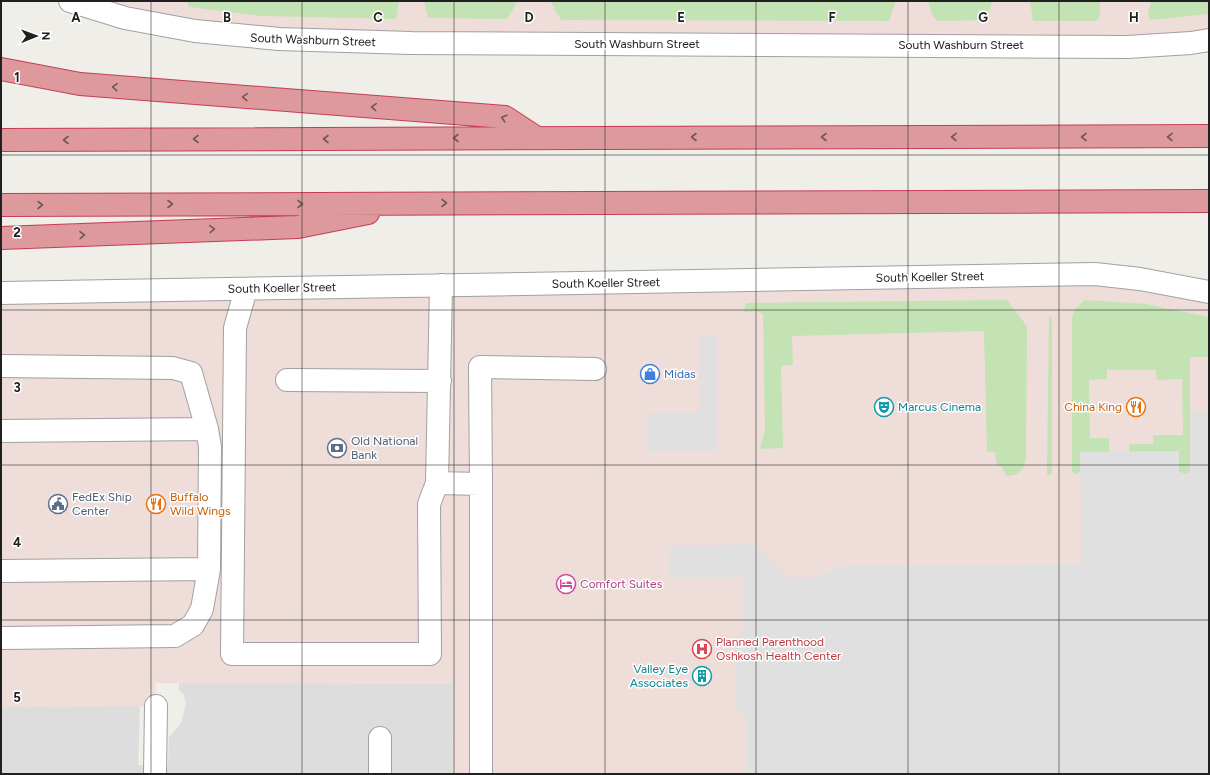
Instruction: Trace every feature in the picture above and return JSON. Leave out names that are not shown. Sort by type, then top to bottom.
[{"type":"highway","points":[[1,70],[80,84],[505,117],[537,138]]},
{"type":"highway","points":[[1,140],[1209,136]]},
{"type":"highway","points":[[1,205],[1209,201]]},
{"type":"highway","points":[[1,238],[298,227],[420,204]]},
{"type":"street","name":"South Washburn Street","points":[[70,1],[125,18],[181,29],[229,36],[279,39],[425,43],[1127,47],[1191,43],[1209,40]]},
{"type":"street","name":"South Koeller Street","points":[[1,293],[1094,274],[1140,279],[1209,292]]},
{"type":"street","points":[[246,289],[236,328],[232,654],[430,654],[428,504],[437,483],[441,285]]},
{"type":"street","points":[[1,366],[173,368],[191,373],[208,429],[210,447],[209,569],[202,609],[193,625],[175,636],[1,638]]},
{"type":"street","points":[[481,774],[480,367],[594,369]]},
{"type":"street","points":[[287,380],[440,381]]},
{"type":"street","points":[[1,431],[208,429]]},
{"type":"street","points":[[437,483],[481,484]]},
{"type":"street","points":[[1,571],[209,569]]},
{"type":"street","points":[[155,774],[156,706]]},
{"type":"street","points":[[380,738],[380,774]]},
{"type":"shaded area","points":[[70,1],[1209,1],[1209,40],[279,39]]},
{"type":"shaded area","points":[[1095,274],[1209,292],[1209,774],[452,774],[453,684],[155,683],[156,706],[1,707],[1,293]]},
{"type":"shaded area","points":[[699,336],[718,336],[718,452],[648,452],[648,413],[699,412]]},
{"type":"shaded area","points":[[1191,411],[1209,411],[1209,774],[746,774],[746,716],[735,709],[735,643],[743,631],[743,578],[670,578],[670,546],[755,544],[786,577],[816,577],[843,566],[1082,564],[1080,452],[1179,451],[1179,472],[1186,474],[1191,471]]},
{"type":"shaded area","points":[[179,682],[453,684],[452,774],[1,774],[1,707],[140,706],[138,765],[168,766],[169,737],[181,723],[186,704],[184,695],[179,690]]},
{"type":"green space","points":[[187,1],[399,1],[396,19],[262,16],[189,7]]},
{"type":"green space","points":[[424,1],[518,1],[507,19],[428,18]]},
{"type":"green space","points":[[550,1],[896,1],[889,21],[561,20]]},
{"type":"green space","points":[[928,1],[992,2],[987,20],[937,21],[932,15]]},
{"type":"green space","points":[[1030,1],[1100,1],[1100,15],[1097,21],[1033,21]]},
{"type":"green space","points":[[1151,1],[1209,1],[1209,14],[1150,20],[1148,13]]},
{"type":"green space","points":[[1007,300],[1027,326],[1026,458],[1024,466],[1020,472],[1014,475],[1006,476],[1002,467],[997,465],[995,452],[987,452],[984,331],[792,336],[793,365],[781,366],[783,448],[760,449],[765,429],[763,314],[754,311],[743,313],[746,303]]},
{"type":"green space","points":[[1085,300],[1146,304],[1209,317],[1209,357],[1190,357],[1190,472],[1186,474],[1179,472],[1179,451],[1129,452],[1129,444],[1153,444],[1153,435],[1183,435],[1182,379],[1157,380],[1156,370],[1107,370],[1107,379],[1089,380],[1090,438],[1109,438],[1109,452],[1080,452],[1080,472],[1076,474],[1072,472],[1072,317],[1075,309]]},
{"type":"green space","points":[[1049,316],[1052,318],[1052,472],[1050,476],[1047,474]]},
{"type":"place","name":"Midas","points":[[650,374]]},
{"type":"place","name":"Marcus Cinema","points":[[884,407]]},
{"type":"place","name":"China King","points":[[1136,407]]},
{"type":"place","name":"Old National Bank","points":[[337,448]]},
{"type":"place","name":"FedEx Ship Center","points":[[58,504]]},
{"type":"place","name":"Buffalo Wild Wings","points":[[156,504]]},
{"type":"place","name":"Comfort Suites","points":[[566,584]]},
{"type":"place","name":"Planned Parenthood Oshkosh Health Center","points":[[702,649]]},
{"type":"place","name":"Valley Eye Associates","points":[[702,676]]}]
